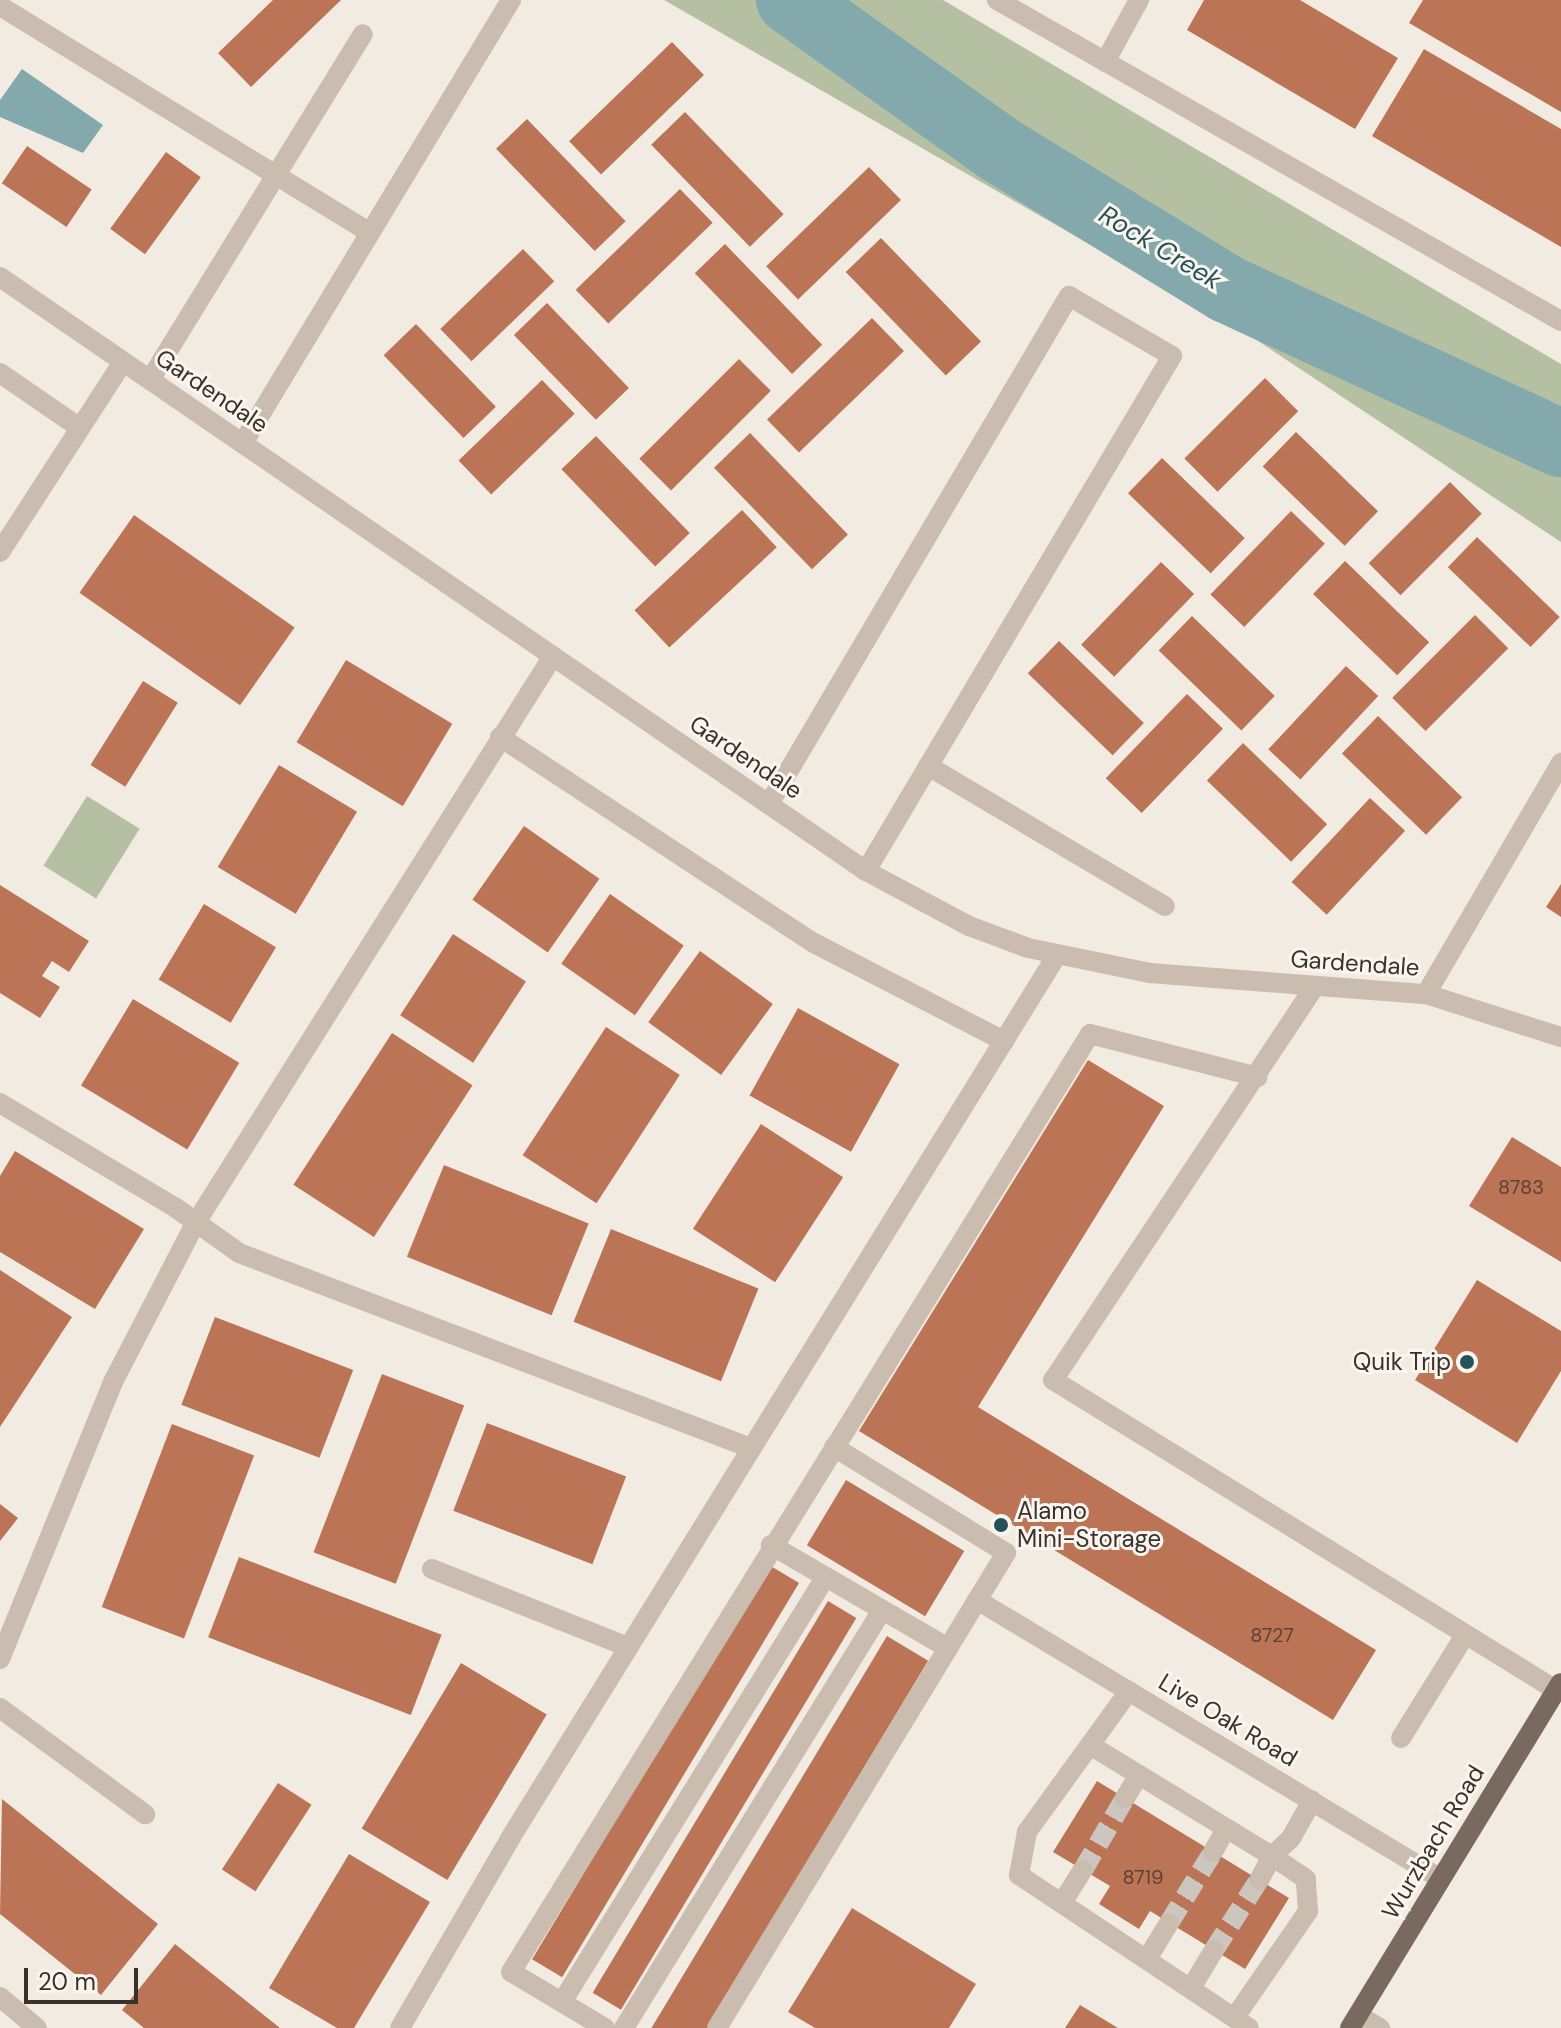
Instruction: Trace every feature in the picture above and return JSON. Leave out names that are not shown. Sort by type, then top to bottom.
[{"type":"main road","name":"Wurzbach Road","points":[[1354,2021],[1559,1687]]},
{"type":"street","points":[[243,443],[511,0]]},
{"type":"street","points":[[997,0],[1561,321]]},
{"type":"street","points":[[1105,62],[1139,0]]},
{"type":"street","points":[[0,6],[370,233]]},
{"type":"street","points":[[150,380],[363,34]]},
{"type":"street","name":"Gardendale","points":[[0,277],[866,871],[969,926],[1057,955],[1150,973],[1426,994],[1482,1007],[1561,1037]]},
{"type":"street","points":[[769,804],[1069,296],[1172,356],[866,871]]},
{"type":"street","points":[[0,552],[123,362]]},
{"type":"street","points":[[0,373],[80,428]]},
{"type":"street","points":[[0,1659],[114,1380],[195,1224],[553,656]]},
{"type":"street","points":[[500,737],[814,943],[1004,1041]]},
{"type":"street","points":[[1426,994],[1561,763]]},
{"type":"street","points":[[928,766],[1165,906]]},
{"type":"street","points":[[400,2028],[628,1647],[1057,955]]},
{"type":"street","points":[[1315,986],[1258,1077],[1053,1380],[1465,1635],[1559,1687]]},
{"type":"street","points":[[605,2028],[511,1972],[771,1545],[1090,1034],[1258,1077]]},
{"type":"street","points":[[0,1103],[176,1208],[239,1253],[751,1448]]},
{"type":"street","points":[[717,2028],[948,1648],[982,1603],[1006,1553],[834,1447]]},
{"type":"street","points":[[771,1545],[948,1648]]},
{"type":"street","points":[[432,1569],[628,1647]]},
{"type":"street","points":[[562,2002],[825,1577]]},
{"type":"street","name":"Live Oak Road","points":[[982,1603],[1441,1879]]},
{"type":"street","points":[[624,2028],[882,1610]]},
{"type":"street","points":[[1401,1738],[1465,1635]]},
{"type":"street","points":[[1090,1745],[1306,1879],[1308,1911],[1242,2022],[1019,1875],[1027,1832],[1129,1691]]},
{"type":"street","points":[[0,1708],[145,1814]]},
{"type":"street","points":[[1125,1798],[1139,1775]]},
{"type":"street","points":[[1259,1880],[1272,1856],[1291,1838],[1312,1801]]},
{"type":"street","points":[[1213,1852],[1226,1829]]},
{"type":"street","points":[[1062,1903],[1083,1870]]},
{"type":"street","points":[[1147,1959],[1169,1923]]},
{"type":"street","points":[[1191,1988],[1214,1950]]},
{"type":"street","points":[[0,1997],[37,2028]]},
{"type":"street","points":[[1354,2021],[1380,2028]]},
{"type":"green space","points":[[664,0],[943,0],[1561,364],[1561,542],[1258,341]]},
{"type":"green space","points":[[87,796],[140,829],[96,898],[44,866]]},
{"type":"water","points":[[22,69],[103,125],[83,153],[0,117],[0,100]]},
{"type":"building","points":[[273,0],[341,0],[251,87],[218,53]]},
{"type":"building","points":[[1204,0],[1300,0],[1398,58],[1355,129],[1187,30]]},
{"type":"building","points":[[1423,0],[1561,0],[1561,112],[1409,23]]},
{"type":"building","points":[[672,42],[704,75],[601,174],[569,141]]},
{"type":"building","points":[[1424,49],[1561,129],[1561,247],[1372,136]]},
{"type":"building","points":[[685,112],[784,214],[750,247],[651,145]]},
{"type":"building","points":[[527,119],[626,221],[595,251],[496,149]]},
{"type":"building","points":[[27,146],[92,190],[67,227],[2,183]]},
{"type":"building","points":[[166,152],[201,177],[145,254],[110,229]]},
{"type":"building","points":[[869,167],[901,200],[798,299],[766,266]]},
{"type":"building","points":[[680,189],[713,223],[608,324],[576,290]]},
{"type":"building","points":[[881,238],[981,342],[946,376],[846,272]]},
{"type":"building","points":[[725,244],[822,345],[792,374],[695,273]]},
{"type":"building","points":[[523,249],[554,281],[472,361],[440,329]]},
{"type":"building","points":[[547,303],[629,388],[596,420],[514,335]]},
{"type":"building","points":[[872,318],[904,351],[799,453],[767,419]]},
{"type":"building","points":[[416,324],[496,407],[464,438],[384,355]]},
{"type":"building","points":[[739,359],[771,391],[671,491],[639,459]]},
{"type":"building","points":[[1265,378],[1298,411],[1218,492],[1184,459]]},
{"type":"building","points":[[542,380],[575,414],[491,494],[459,461]]},
{"type":"building","points":[[1296,432],[1378,511],[1345,546],[1263,467]]},
{"type":"building","points":[[750,433],[848,534],[812,569],[714,468]]},
{"type":"building","points":[[596,436],[690,533],[655,566],[561,469]]},
{"type":"building","points":[[1162,458],[1245,538],[1211,573],[1128,493]]},
{"type":"building","points":[[1450,482],[1482,514],[1401,595],[1369,563]]},
{"type":"building","points":[[742,510],[777,547],[669,648],[634,610]]},
{"type":"building","points":[[1291,511],[1325,544],[1244,627],[1210,594]]},
{"type":"building","points":[[134,515],[295,627],[240,705],[80,593]]},
{"type":"building","points":[[1477,537],[1560,617],[1531,647],[1448,567]]},
{"type":"building","points":[[1345,561],[1429,642],[1397,675],[1313,594]]},
{"type":"building","points":[[1161,562],[1194,594],[1114,677],[1081,645]]},
{"type":"building","points":[[1475,615],[1508,648],[1426,731],[1392,698]]},
{"type":"building","points":[[1192,616],[1275,696],[1241,730],[1159,651]]},
{"type":"building","points":[[1059,641],[1144,723],[1113,755],[1028,673]]},
{"type":"building","points":[[346,660],[452,724],[403,806],[297,742]]},
{"type":"building","points":[[1346,666],[1378,696],[1300,779],[1268,749]]},
{"type":"building","points":[[143,681],[178,703],[125,787],[91,765]]},
{"type":"building","points":[[1187,694],[1223,729],[1142,813],[1106,778]]},
{"type":"building","points":[[1378,716],[1462,797],[1426,835],[1342,753]]},
{"type":"building","points":[[1243,743],[1327,824],[1291,862],[1207,780]]},
{"type":"building","points":[[279,765],[357,812],[296,914],[218,867]]},
{"type":"building","points":[[1370,798],[1405,831],[1327,915],[1292,882]]},
{"type":"building","points":[[524,826],[599,879],[548,952],[472,900]]},
{"type":"building","points":[[1561,884],[1561,917],[1546,907]]},
{"type":"building","points":[[0,885],[89,941],[69,972],[52,961],[42,976],[60,987],[40,1018],[0,993]]},
{"type":"building","points":[[610,894],[684,946],[635,1015],[561,964]]},
{"type":"building","points":[[204,904],[276,947],[231,1023],[159,979]]},
{"type":"building","points":[[453,934],[526,981],[473,1063],[400,1015]]},
{"type":"building","points":[[700,951],[773,1004],[721,1075],[648,1022]]},
{"type":"building","points":[[133,999],[239,1063],[187,1149],[81,1086]]},
{"type":"building","points":[[798,1008],[899,1064],[851,1152],[750,1095]]},
{"type":"building","points":[[606,1027],[680,1075],[596,1203],[523,1155]]},
{"type":"building","points":[[392,1033],[473,1085],[374,1237],[293,1185]]},
{"type":"building","points":[[1088,1060],[1164,1106],[978,1407],[1376,1650],[1333,1720],[859,1431]]},
{"type":"building","points":[[761,1124],[843,1177],[775,1282],[693,1229]]},
{"type":"building","points":[[1512,1137],[1561,1167],[1561,1262],[1469,1206]]},
{"type":"building","points":[[15,1151],[144,1229],[95,1309],[0,1252],[0,1176]]},
{"type":"building","points":[[444,1165],[589,1223],[552,1315],[407,1257]]},
{"type":"building","points":[[611,1229],[758,1289],[721,1381],[574,1322]]},
{"type":"building","points":[[0,1270],[72,1317],[0,1427]]},
{"type":"building","points":[[1477,1280],[1561,1331],[1561,1371],[1517,1443],[1415,1380]]},
{"type":"building","points":[[215,1317],[353,1370],[319,1458],[181,1405]]},
{"type":"building","points":[[382,1374],[464,1406],[396,1584],[314,1552]]},
{"type":"building","points":[[487,1423],[626,1476],[592,1564],[453,1511]]},
{"type":"building","points":[[172,1424],[254,1456],[184,1639],[102,1607]]},
{"type":"building","points":[[846,1480],[964,1551],[925,1616],[807,1545]]},
{"type":"building","points":[[0,1504],[18,1518],[0,1541]]},
{"type":"building","points":[[239,1557],[442,1635],[411,1715],[208,1637]]},
{"type":"building","points":[[769,1565],[799,1583],[562,1977],[532,1959]]},
{"type":"building","points":[[828,1601],[856,1618],[621,2010],[593,1993]]},
{"type":"building","points":[[887,1636],[928,1661],[707,2028],[651,2028]]},
{"type":"building","points":[[461,1663],[547,1715],[447,1880],[362,1828]]},
{"type":"building","points":[[1097,1781],[1289,1898],[1245,1969],[1150,1911],[1139,1929],[1099,1904],[1110,1886],[1053,1852]]},
{"type":"building","points":[[278,1783],[312,1805],[255,1891],[222,1869]]},
{"type":"building","points":[[2,1799],[158,1924],[101,1995],[0,1914]]},
{"type":"building","points":[[349,1854],[430,1902],[354,2028],[337,2028],[269,1988]]},
{"type":"building","points":[[852,1908],[976,1984],[949,2028],[815,2028],[788,2012]]},
{"type":"building","points":[[175,1944],[280,2028],[144,2028],[122,2010]]},
{"type":"building","points":[[1080,2005],[1118,2028],[1065,2028]]},
{"type":"waterway","name":"Rock Creek","points":[[790,0],[1002,151],[1227,289],[1561,443]]},
{"type":"tunnel","points":[[1083,1870],[1125,1798]]},
{"type":"tunnel","points":[[1169,1923],[1213,1852]]},
{"type":"tunnel","points":[[1214,1950],[1259,1880]]},
{"type":"place","name":"Quik Trip","points":[[1467,1362]]},
{"type":"place","name":"Alamo Mini-Storage","points":[[1001,1525]]}]
